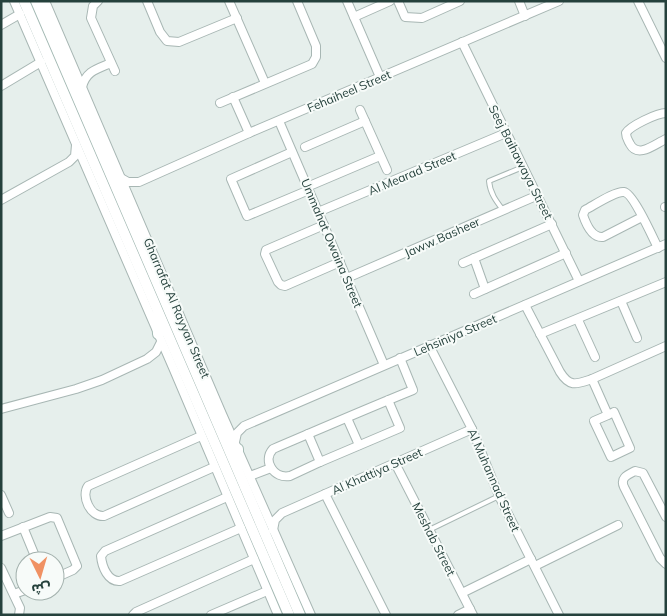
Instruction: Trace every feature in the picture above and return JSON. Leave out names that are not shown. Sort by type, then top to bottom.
[{"type":"main road","name":"Gharrafat Al Rayyan Street","points":[[24,1],[289,615]]},
{"type":"main road","name":"Gharrafat Al Rayyan Street","points":[[36,1],[300,615]]},
{"type":"main road","points":[[75,141],[76,122]]},
{"type":"main road","points":[[102,156],[120,175]]},
{"type":"main road","points":[[87,169],[104,188]]},
{"type":"main road","points":[[132,203],[134,229]]},
{"type":"main road","points":[[157,310],[160,338]]},
{"type":"main road","points":[[174,370],[188,381]]},
{"type":"main road","points":[[206,397],[224,418]]},
{"type":"main road","points":[[236,446],[238,473]]},
{"type":"street","points":[[14,1],[278,615]]},
{"type":"street","name":"Gharrafat Al Rayyan Street","points":[[45,1],[236,446],[311,615]]},
{"type":"street","points":[[98,1],[93,6],[91,18],[115,72]]},
{"type":"street","points":[[147,1],[160,32],[167,41],[179,42],[236,18]]},
{"type":"street","points":[[229,1],[265,83]]},
{"type":"street","points":[[220,103],[312,64],[316,57],[316,46],[297,1]]},
{"type":"street","points":[[347,1],[380,77]]},
{"type":"street","points":[[354,17],[390,1]]},
{"type":"street","points":[[398,1],[405,17],[422,18],[460,1]]},
{"type":"street","points":[[519,1],[525,16]]},
{"type":"street","name":"Fehaiheel Street","points":[[140,182],[560,1]]},
{"type":"street","points":[[638,1],[666,58]]},
{"type":"street","points":[[1,25],[20,14]]},
{"type":"street","name":"Seej Baihawaya Street","points":[[462,42],[579,281]]},
{"type":"street","points":[[1,86],[40,62]]},
{"type":"street","points":[[82,87],[84,78],[90,72],[111,63]]},
{"type":"street","points":[[73,67],[79,71],[90,72]]},
{"type":"street","points":[[232,97],[249,134]]},
{"type":"street","points":[[360,110],[387,170]]},
{"type":"street","points":[[666,113],[657,114],[629,128],[626,133],[626,138],[637,152],[666,139]]},
{"type":"street","name":"Ummahat Owaina Street","points":[[279,121],[384,365]]},
{"type":"street","points":[[305,147],[365,121]]},
{"type":"street","name":"Al Mearad Street","points":[[318,212],[506,133]]},
{"type":"street","points":[[1,200],[69,162],[75,156],[75,141]]},
{"type":"street","points":[[292,152],[231,179],[247,216],[380,156]]},
{"type":"street","points":[[69,162],[77,162],[87,169]]},
{"type":"street","points":[[120,175],[128,182],[140,182]]},
{"type":"street","points":[[132,203],[133,189],[140,182]]},
{"type":"street","points":[[642,217],[603,237],[598,237],[594,235],[583,215],[585,210],[616,193],[623,192],[628,194],[642,217],[658,248]]},
{"type":"street","name":"Jaww Basheer","points":[[347,278],[536,196]]},
{"type":"street","points":[[462,263],[552,224]]},
{"type":"street","points":[[324,225],[266,250],[274,274],[279,284],[285,286],[340,262]]},
{"type":"street","name":"Lehsiniya Street","points":[[244,426],[666,244]]},
{"type":"street","points":[[474,294],[566,253]]},
{"type":"street","points":[[474,258],[485,289]]},
{"type":"street","points":[[540,334],[578,320],[666,282]]},
{"type":"street","points":[[621,301],[637,338]]},
{"type":"street","points":[[525,305],[560,372],[567,381],[575,384],[592,379],[666,346]]},
{"type":"street","points":[[578,320],[595,358]]},
{"type":"street","points":[[1,408],[82,387],[147,359],[156,352],[160,338]]},
{"type":"street","name":"Al Muhannad Street","points":[[429,345],[472,429],[499,496],[559,615]]},
{"type":"street","points":[[388,400],[400,428],[285,477],[277,475],[271,468],[268,460],[269,453],[273,448],[413,389],[400,358]]},
{"type":"street","points":[[147,359],[169,360]]},
{"type":"street","points":[[592,379],[608,415]]},
{"type":"street","points":[[614,412],[630,448],[611,457],[594,421],[608,415],[614,412]]},
{"type":"street","points":[[224,418],[234,426],[244,426]]},
{"type":"street","points":[[346,418],[360,446]]},
{"type":"street","points":[[236,446],[237,433],[244,426]]},
{"type":"street","name":"Al Khattiya Street","points":[[282,513],[472,429]]},
{"type":"street","points":[[308,434],[320,462]]},
{"type":"street","points":[[201,436],[88,486],[85,496],[93,513],[98,516],[104,516],[214,467]]},
{"type":"street","name":"Meshab Street","points":[[395,464],[472,612]]},
{"type":"street","points":[[250,476],[271,468]]},
{"type":"street","points":[[666,517],[643,473],[635,471],[625,476],[624,488],[660,558],[666,564]]},
{"type":"street","points":[[325,494],[386,615]]},
{"type":"street","points":[[1,495],[9,513]]},
{"type":"street","points":[[227,497],[105,551],[101,556],[101,562],[109,578],[114,581],[120,581],[240,528]]},
{"type":"street","points":[[263,508],[272,513],[282,513]]},
{"type":"street","points":[[273,530],[275,520],[282,513]]},
{"type":"street","points":[[1,536],[50,517],[57,518],[77,566],[74,570],[65,574]]},
{"type":"street","points":[[535,566],[618,525]]},
{"type":"street","points":[[23,527],[33,551]]},
{"type":"street","points":[[133,615],[254,558]]},
{"type":"street","points":[[462,593],[531,558]]},
{"type":"street","points":[[1,568],[20,608],[19,615]]},
{"type":"street","points":[[211,615],[267,590]]},
{"type":"street","points":[[458,615],[472,612]]},
{"type":"lane","points":[[503,210],[494,198],[489,181],[523,167]]},
{"type":"lane","points":[[429,530],[499,496]]}]
